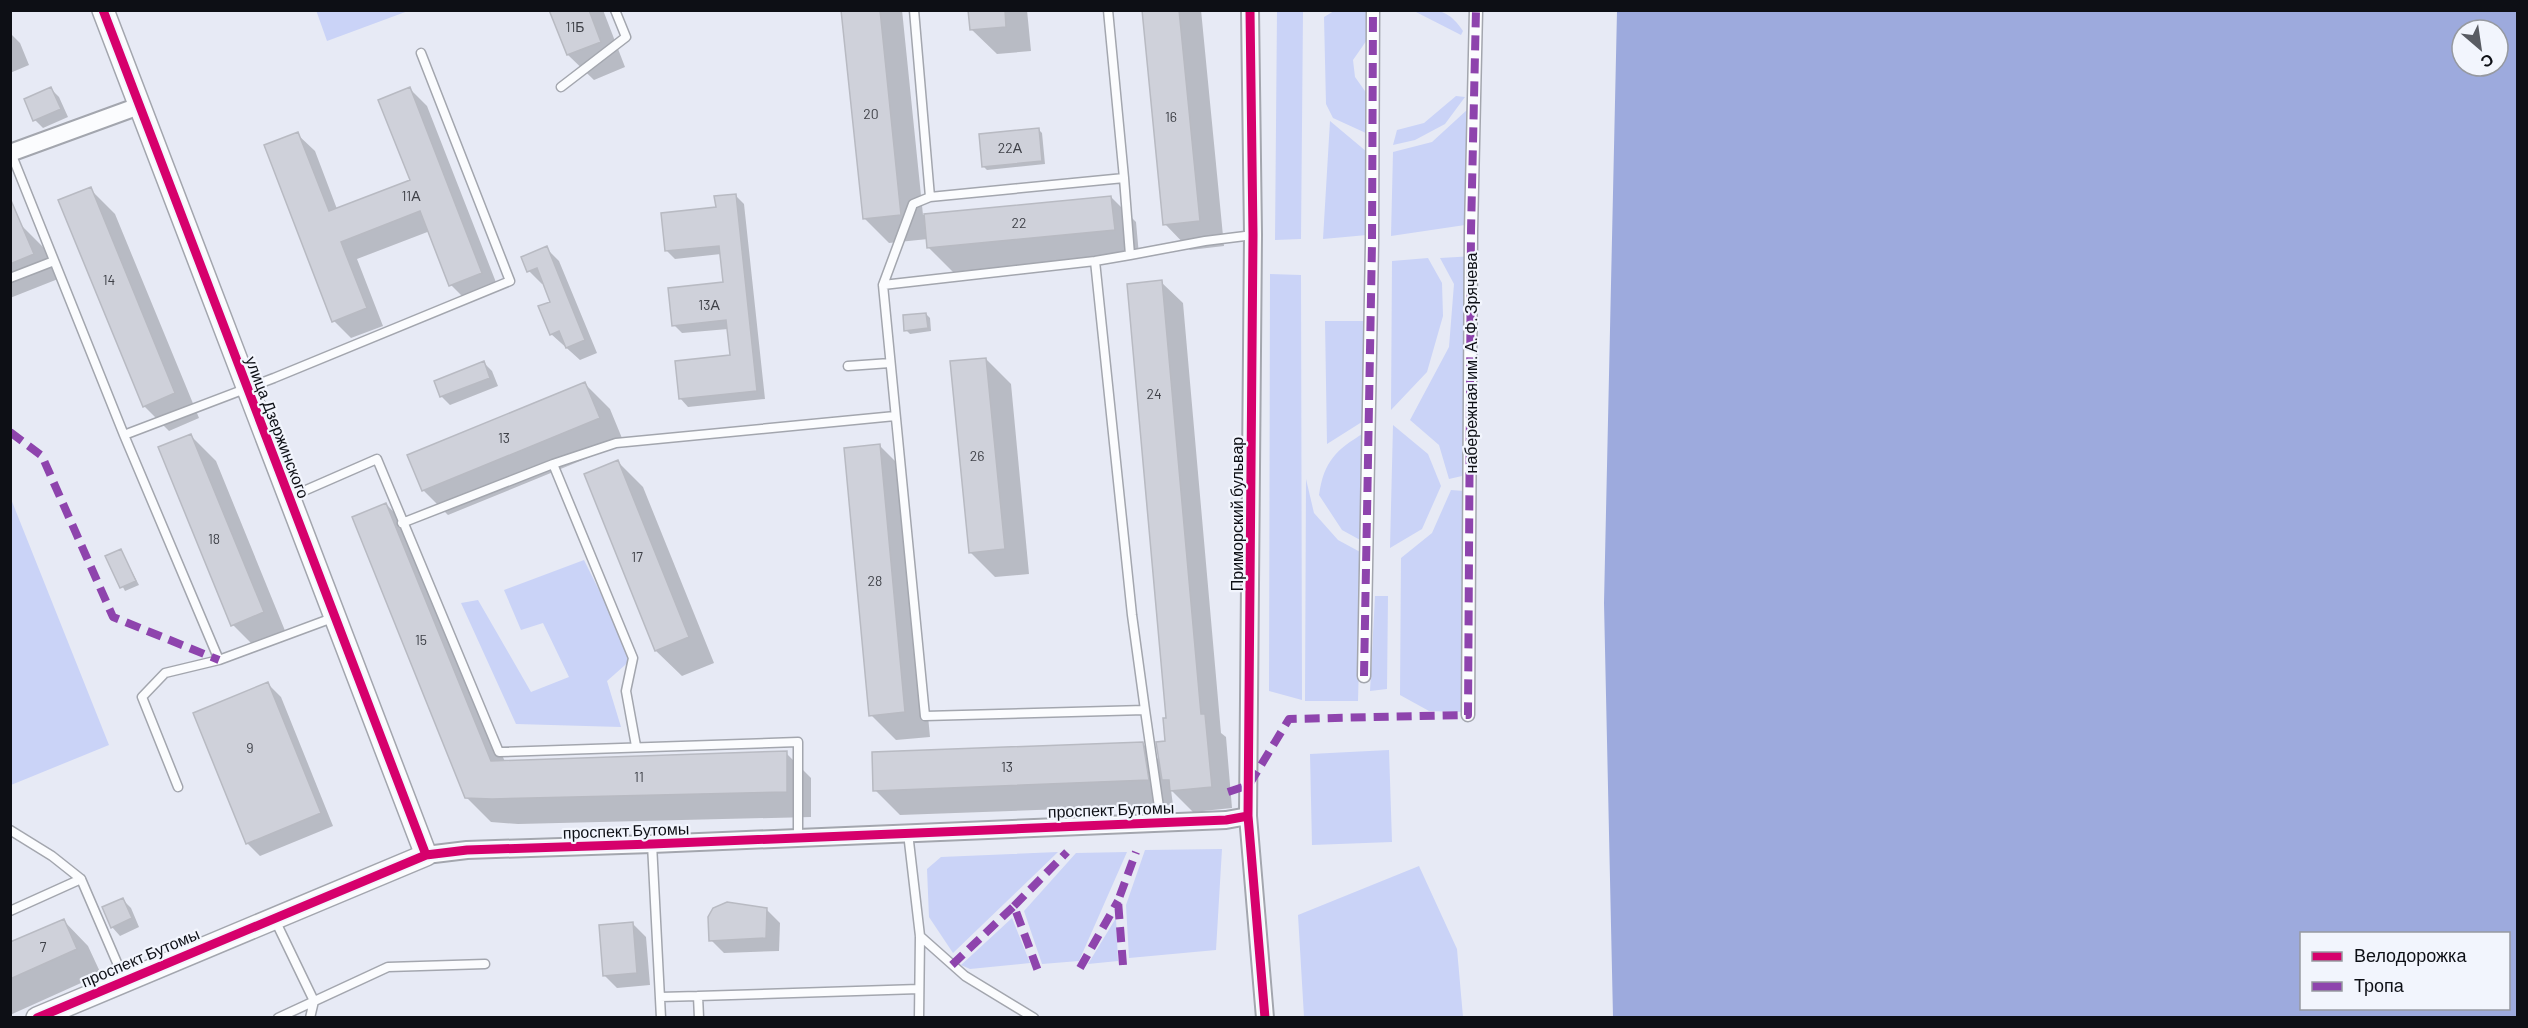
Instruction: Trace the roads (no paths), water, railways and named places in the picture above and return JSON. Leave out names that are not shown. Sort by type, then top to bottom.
[{"type":"street","name":"улица Дзержинского","points":[[103,10],[426,855]]},
{"type":"street","name":"Приморский бульвар","points":[[1250,10],[1253,235],[1248,816],[1264,1017]]},
{"type":"street","points":[[1364,676],[1372,254],[1373,10]]},
{"type":"street","name":"набережная им. А. Ф. Зрячева","points":[[1468,715],[1471,231],[1476,10]]},
{"type":"street","points":[[11,153],[139,106]]},
{"type":"street","name":"проспект Бутомы","points":[[37,1017],[66,1012],[124,980],[426,855],[467,850],[1226,820],[1248,816]]},
{"type":"lane","points":[[561,87],[626,37],[615,10]]},
{"type":"lane","points":[[914,10],[930,197]]},
{"type":"lane","points":[[1108,10],[1130,255]]},
{"type":"lane","points":[[124,435],[247,388],[510,281],[421,53]]},
{"type":"lane","points":[[11,153],[124,435],[219,660]]},
{"type":"lane","points":[[1124,178],[930,197],[913,204],[883,285],[925,716],[1145,710]]},
{"type":"lane","points":[[883,285],[1095,261],[1205,241],[1253,235]]},
{"type":"lane","points":[[10,278],[54,261]]},
{"type":"lane","points":[[1095,261],[1131,603],[1161,821]]},
{"type":"lane","points":[[848,366],[890,363]]},
{"type":"lane","points":[[402,523],[616,443],[895,416]]},
{"type":"lane","points":[[289,497],[315,488],[377,459],[499,752],[798,742],[798,838]]},
{"type":"lane","points":[[553,465],[633,658],[626,691],[636,746]]},
{"type":"lane","points":[[178,787],[142,697],[165,673],[219,660],[335,617]]},
{"type":"lane","points":[[10,830],[52,856],[81,879],[124,980]]},
{"type":"lane","points":[[908,833],[920,936],[919,1017]]},
{"type":"lane","points":[[652,844],[661,1017]]},
{"type":"lane","points":[[10,911],[81,879]]},
{"type":"lane","points":[[274,918],[314,1001],[310,1017]]},
{"type":"lane","points":[[920,936],[965,976],[1034,1017]]},
{"type":"lane","points":[[278,1017],[388,967],[485,964]]},
{"type":"lane","points":[[660,997],[919,989]]},
{"type":"lane","points":[[698,996],[699,1017]]}]
